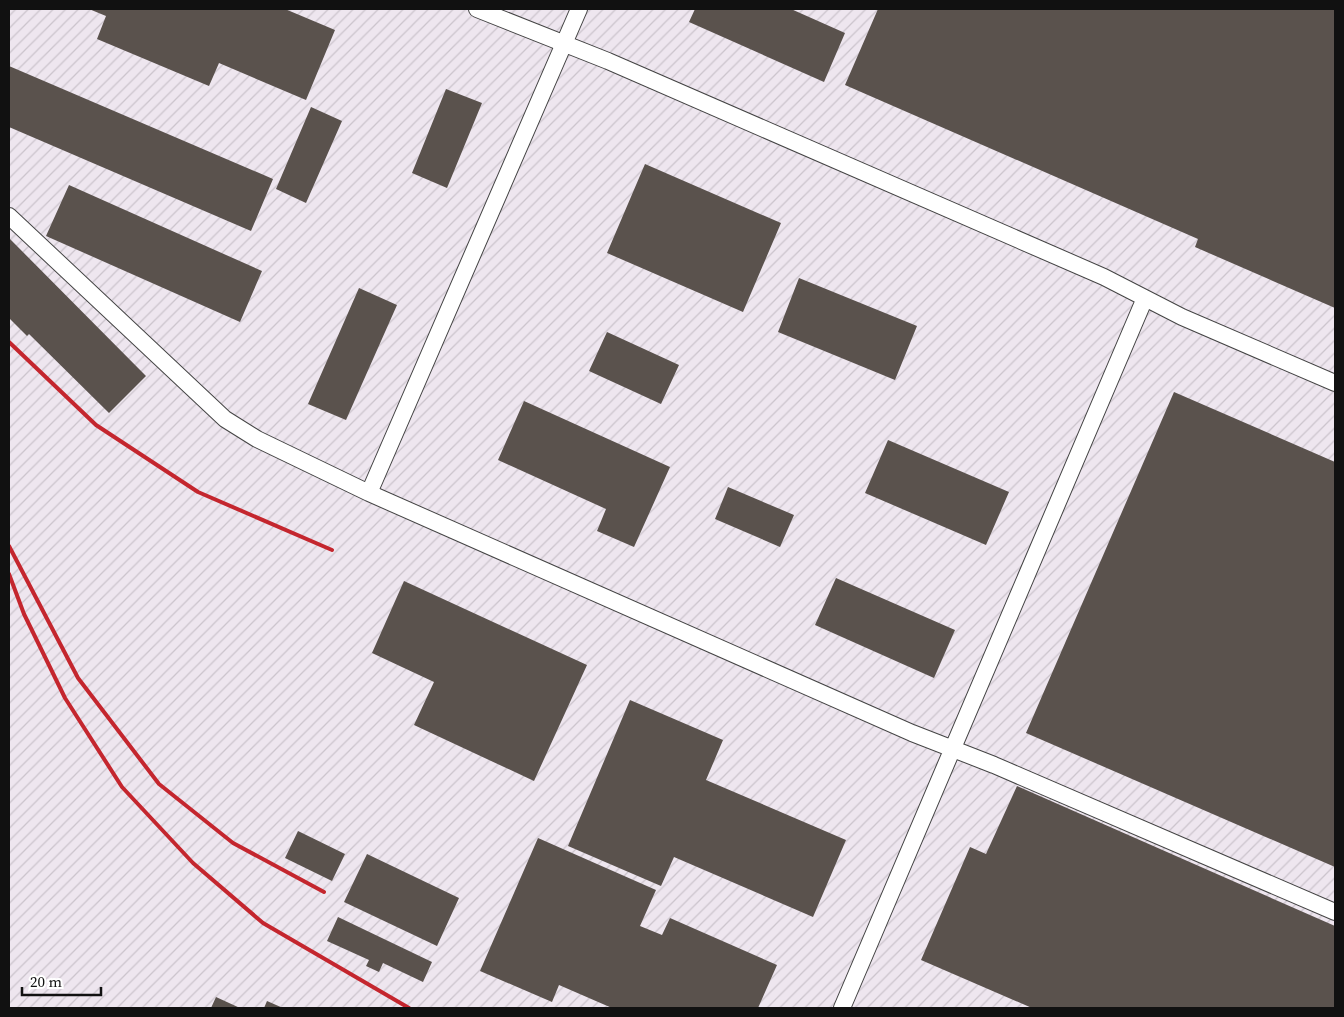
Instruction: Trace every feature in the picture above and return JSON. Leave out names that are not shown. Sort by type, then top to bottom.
[{"type":"lane","points":[[477,9],[608,61],[1104,277],[1182,317],[1335,383]]},
{"type":"lane","points":[[369,493],[579,9]]},
{"type":"lane","points":[[9,216],[225,419],[257,439],[369,493],[912,733],[994,765],[1335,912]]},
{"type":"lane","points":[[842,1008],[1145,298]]},
{"type":"shaded area","points":[[9,9],[1335,9],[1335,1008],[9,1008]]},
{"type":"building","points":[[89,9],[285,9],[335,30],[306,100],[219,63],[209,86],[97,39],[106,16]]},
{"type":"building","points":[[695,9],[791,9],[845,33],[824,82],[689,22]]},
{"type":"building","points":[[878,9],[1335,9],[1335,308],[1195,247],[1198,239],[845,85]]},
{"type":"building","points":[[9,66],[273,179],[251,231],[9,127]]},
{"type":"building","points":[[446,89],[482,103],[447,188],[412,173]]},
{"type":"building","points":[[311,107],[342,121],[306,203],[276,189]]},
{"type":"building","points":[[645,164],[781,223],[743,312],[607,253]]},
{"type":"building","points":[[69,185],[262,271],[240,322],[46,236]]},
{"type":"building","points":[[9,238],[146,376],[109,413],[29,334],[27,336],[9,318]]},
{"type":"building","points":[[799,278],[917,326],[895,380],[778,332]]},
{"type":"building","points":[[359,288],[397,305],[346,420],[308,404]]},
{"type":"building","points":[[607,332],[679,365],[661,404],[589,371]]},
{"type":"building","points":[[1174,392],[1335,462],[1335,867],[1026,733]]},
{"type":"building","points":[[524,401],[670,467],[634,547],[597,531],[606,509],[498,460]]},
{"type":"building","points":[[888,440],[1009,492],[986,545],[865,493]]},
{"type":"building","points":[[728,487],[794,515],[780,547],[715,519]]},
{"type":"building","points":[[836,578],[955,630],[934,678],[815,625]]},
{"type":"building","points":[[404,581],[587,665],[534,781],[414,725],[434,682],[372,653]]},
{"type":"building","points":[[630,700],[723,740],[706,780],[846,840],[813,917],[674,857],[661,886],[568,846]]},
{"type":"building","points":[[1017,786],[1335,926],[1335,1008],[1032,1008],[921,960],[970,847],[986,854]]},
{"type":"building","points":[[298,831],[345,854],[332,881],[285,858]]},
{"type":"building","points":[[538,838],[656,890],[640,926],[662,935],[670,918],[777,965],[758,1008],[612,1008],[559,985],[552,1002],[480,971]]},
{"type":"building","points":[[367,854],[459,898],[437,946],[344,902]]},
{"type":"building","points":[[338,917],[432,962],[423,982],[383,963],[379,972],[366,966],[369,960],[327,941]]},
{"type":"building","points":[[216,997],[240,1008],[211,1008]]},
{"type":"building","points":[[267,1001],[283,1008],[264,1008]]},
{"type":"railway","points":[[9,342],[96,425],[198,492],[332,550]]},
{"type":"railway","points":[[9,546],[78,678],[159,784],[233,843],[324,892]]},
{"type":"railway","points":[[9,574],[24,614],[65,698],[122,787],[193,863],[263,923],[409,1008]]}]
